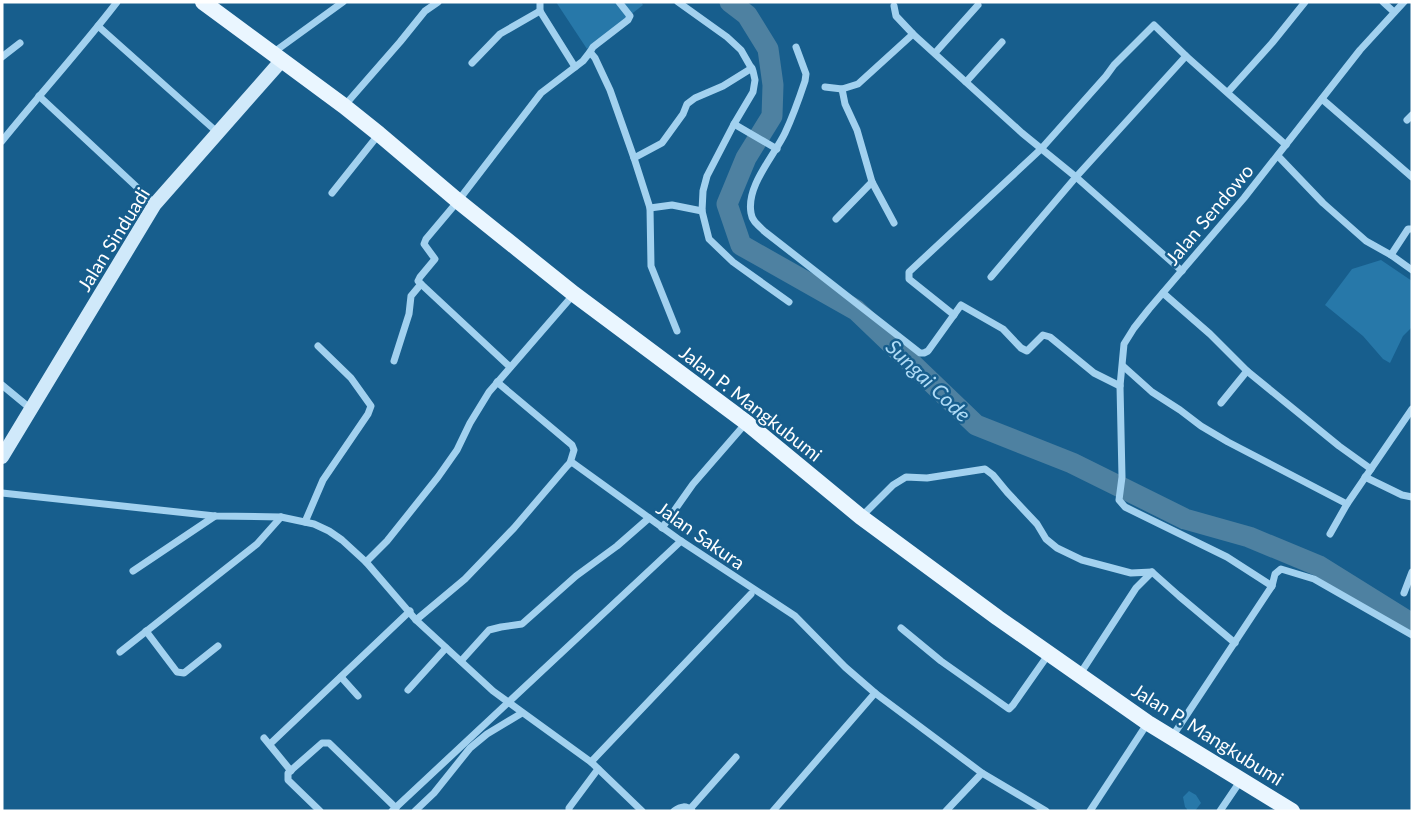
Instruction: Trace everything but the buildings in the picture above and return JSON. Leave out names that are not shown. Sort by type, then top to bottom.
[{"type":"main road","name":"Jalan P. Mangkubumi","points":[[207,3],[344,106],[574,294],[747,423],[861,517],[1148,723],[1292,811]]},
{"type":"street","points":[[2,141],[82,48],[117,2]]},
{"type":"street","points":[[278,56],[343,2]]},
{"type":"street","points":[[344,106],[425,11],[438,2]]},
{"type":"street","points":[[540,2],[540,11],[575,67]]},
{"type":"street","points":[[510,367],[418,281],[436,260],[424,244],[541,93],[587,58],[593,47],[628,20],[630,16],[619,2]]},
{"type":"street","points":[[678,2],[741,50],[752,68],[755,80],[753,92],[737,126],[706,176],[702,211],[709,239],[733,262],[789,302]]},
{"type":"street","points":[[1228,92],[1305,2]]},
{"type":"street","points":[[1383,2],[1394,12]]},
{"type":"street","name":"Jalan Sendowo","points":[[1272,586],[1227,557],[1125,507],[1119,500],[1122,477],[1120,386],[1124,344],[1134,328],[1278,156],[1360,50],[1404,2]]},
{"type":"street","points":[[935,54],[978,5]]},
{"type":"street","points":[[894,6],[897,16],[935,54],[1182,271]]},
{"type":"street","points":[[472,63],[500,34],[540,11]]},
{"type":"street","points":[[954,315],[909,279],[909,272],[1041,149],[1114,65],[1154,25],[1286,145]]},
{"type":"street","points":[[98,26],[217,132]]},
{"type":"street","points":[[825,87],[842,89],[858,84],[914,34]]},
{"type":"street","points":[[966,82],[1002,42]]},
{"type":"street","points":[[2,57],[20,43]]},
{"type":"street","points":[[796,47],[806,74],[805,81],[793,116],[773,147],[754,186],[751,201],[751,217],[764,231],[920,353],[928,351],[961,305],[1003,329],[1027,351],[1043,335],[1049,337],[1094,373],[1120,386]]},
{"type":"street","points":[[590,52],[596,58],[610,90],[650,208],[651,266],[677,331]]},
{"type":"street","name":"Jalan Sinduadi","points":[[2,457],[155,204],[278,56]]},
{"type":"street","points":[[991,277],[1076,177],[1186,56]]},
{"type":"street","points":[[634,158],[662,143],[687,104],[752,68]]},
{"type":"street","points":[[842,89],[873,182],[894,223]]},
{"type":"street","points":[[39,96],[155,204]]},
{"type":"street","points":[[1322,99],[1412,177]]},
{"type":"street","points":[[737,126],[773,147]]},
{"type":"street","points":[[332,193],[379,134]]},
{"type":"street","points":[[1278,156],[1366,242],[1412,270]]},
{"type":"street","points":[[836,219],[873,182]]},
{"type":"street","points":[[650,208],[672,205],[702,211]]},
{"type":"street","points":[[1391,255],[1408,229],[1412,229]]},
{"type":"street","points":[[394,361],[409,314],[411,296],[421,284]]},
{"type":"street","points":[[1163,293],[1247,371],[1371,469]]},
{"type":"street","points":[[366,562],[387,541],[438,477],[497,382],[574,294]]},
{"type":"street","points":[[305,522],[323,480],[371,406],[351,377],[318,346]]},
{"type":"street","points":[[1122,366],[1152,392],[1210,431],[1347,504]]},
{"type":"street","points":[[1222,403],[1247,371]]},
{"type":"street","points":[[416,620],[465,579],[514,528],[570,463],[574,450],[572,444],[497,382]]},
{"type":"street","points":[[2,385],[31,409]]},
{"type":"street","points":[[1330,534],[1347,504],[1412,409]]},
{"type":"street","points":[[662,528],[693,484],[747,423]]},
{"type":"street","name":"Jalan Sakura","points":[[570,463],[795,616],[875,693],[982,774],[1046,811]]},
{"type":"street","points":[[861,517],[893,485],[906,477],[927,478],[985,469],[1057,548],[1082,559],[1131,573],[1152,572],[1235,643]]},
{"type":"street","points":[[1365,477],[1412,497]]},
{"type":"street","points":[[2,493],[215,516],[281,517],[314,524],[329,531],[366,562],[416,620],[493,691],[591,762],[642,811]]},
{"type":"street","points":[[133,571],[215,516]]},
{"type":"street","points":[[120,652],[257,544],[281,517]]},
{"type":"street","points":[[461,661],[492,629],[522,624],[576,576],[649,518]]},
{"type":"street","points":[[320,811],[287,776],[322,743],[329,743],[394,810],[681,541]]},
{"type":"street","points":[[1172,737],[1272,586],[1275,574],[1281,569],[1314,579],[1412,635]]},
{"type":"street","points":[[1080,674],[1136,588],[1152,572]]},
{"type":"street","points":[[1404,593],[1412,572]]},
{"type":"street","points":[[591,762],[751,594]]},
{"type":"street","points":[[291,771],[267,741],[341,677],[410,611]]},
{"type":"street","points":[[901,628],[941,661],[1009,709],[1049,654]]},
{"type":"street","points":[[146,631],[177,672],[181,673],[218,646]]},
{"type":"street","points":[[408,690],[446,648]]},
{"type":"street","points":[[341,677],[358,696]]},
{"type":"street","points":[[773,811],[875,693]]},
{"type":"street","points":[[415,811],[434,793],[470,748],[487,734],[522,713]]},
{"type":"street","points":[[1090,811],[1148,723]]},
{"type":"street","points":[[674,811],[682,807],[691,810],[736,757]]},
{"type":"street","points":[[569,811],[598,769]]},
{"type":"street","points":[[946,811],[982,774]]},
{"type":"street","points":[[1220,811],[1241,779]]},
{"type":"shaded area","points":[[556,2],[641,2],[643,5],[587,49]]},
{"type":"shaded area","points":[[1381,260],[1412,281],[1412,327],[1403,336],[1390,363],[1383,359],[1363,336],[1325,305],[1352,269]]},
{"type":"shaded area","points":[[1189,791],[1196,795],[1201,803],[1195,811],[1187,811],[1185,807],[1183,797]]},
{"type":"waterway","name":"Sungai Code","points":[[730,2],[747,15],[768,49],[773,85],[772,116],[746,158],[727,204],[741,245],[856,310],[976,425],[1072,463],[1185,519],[1249,537],[1319,566],[1412,624]]}]
